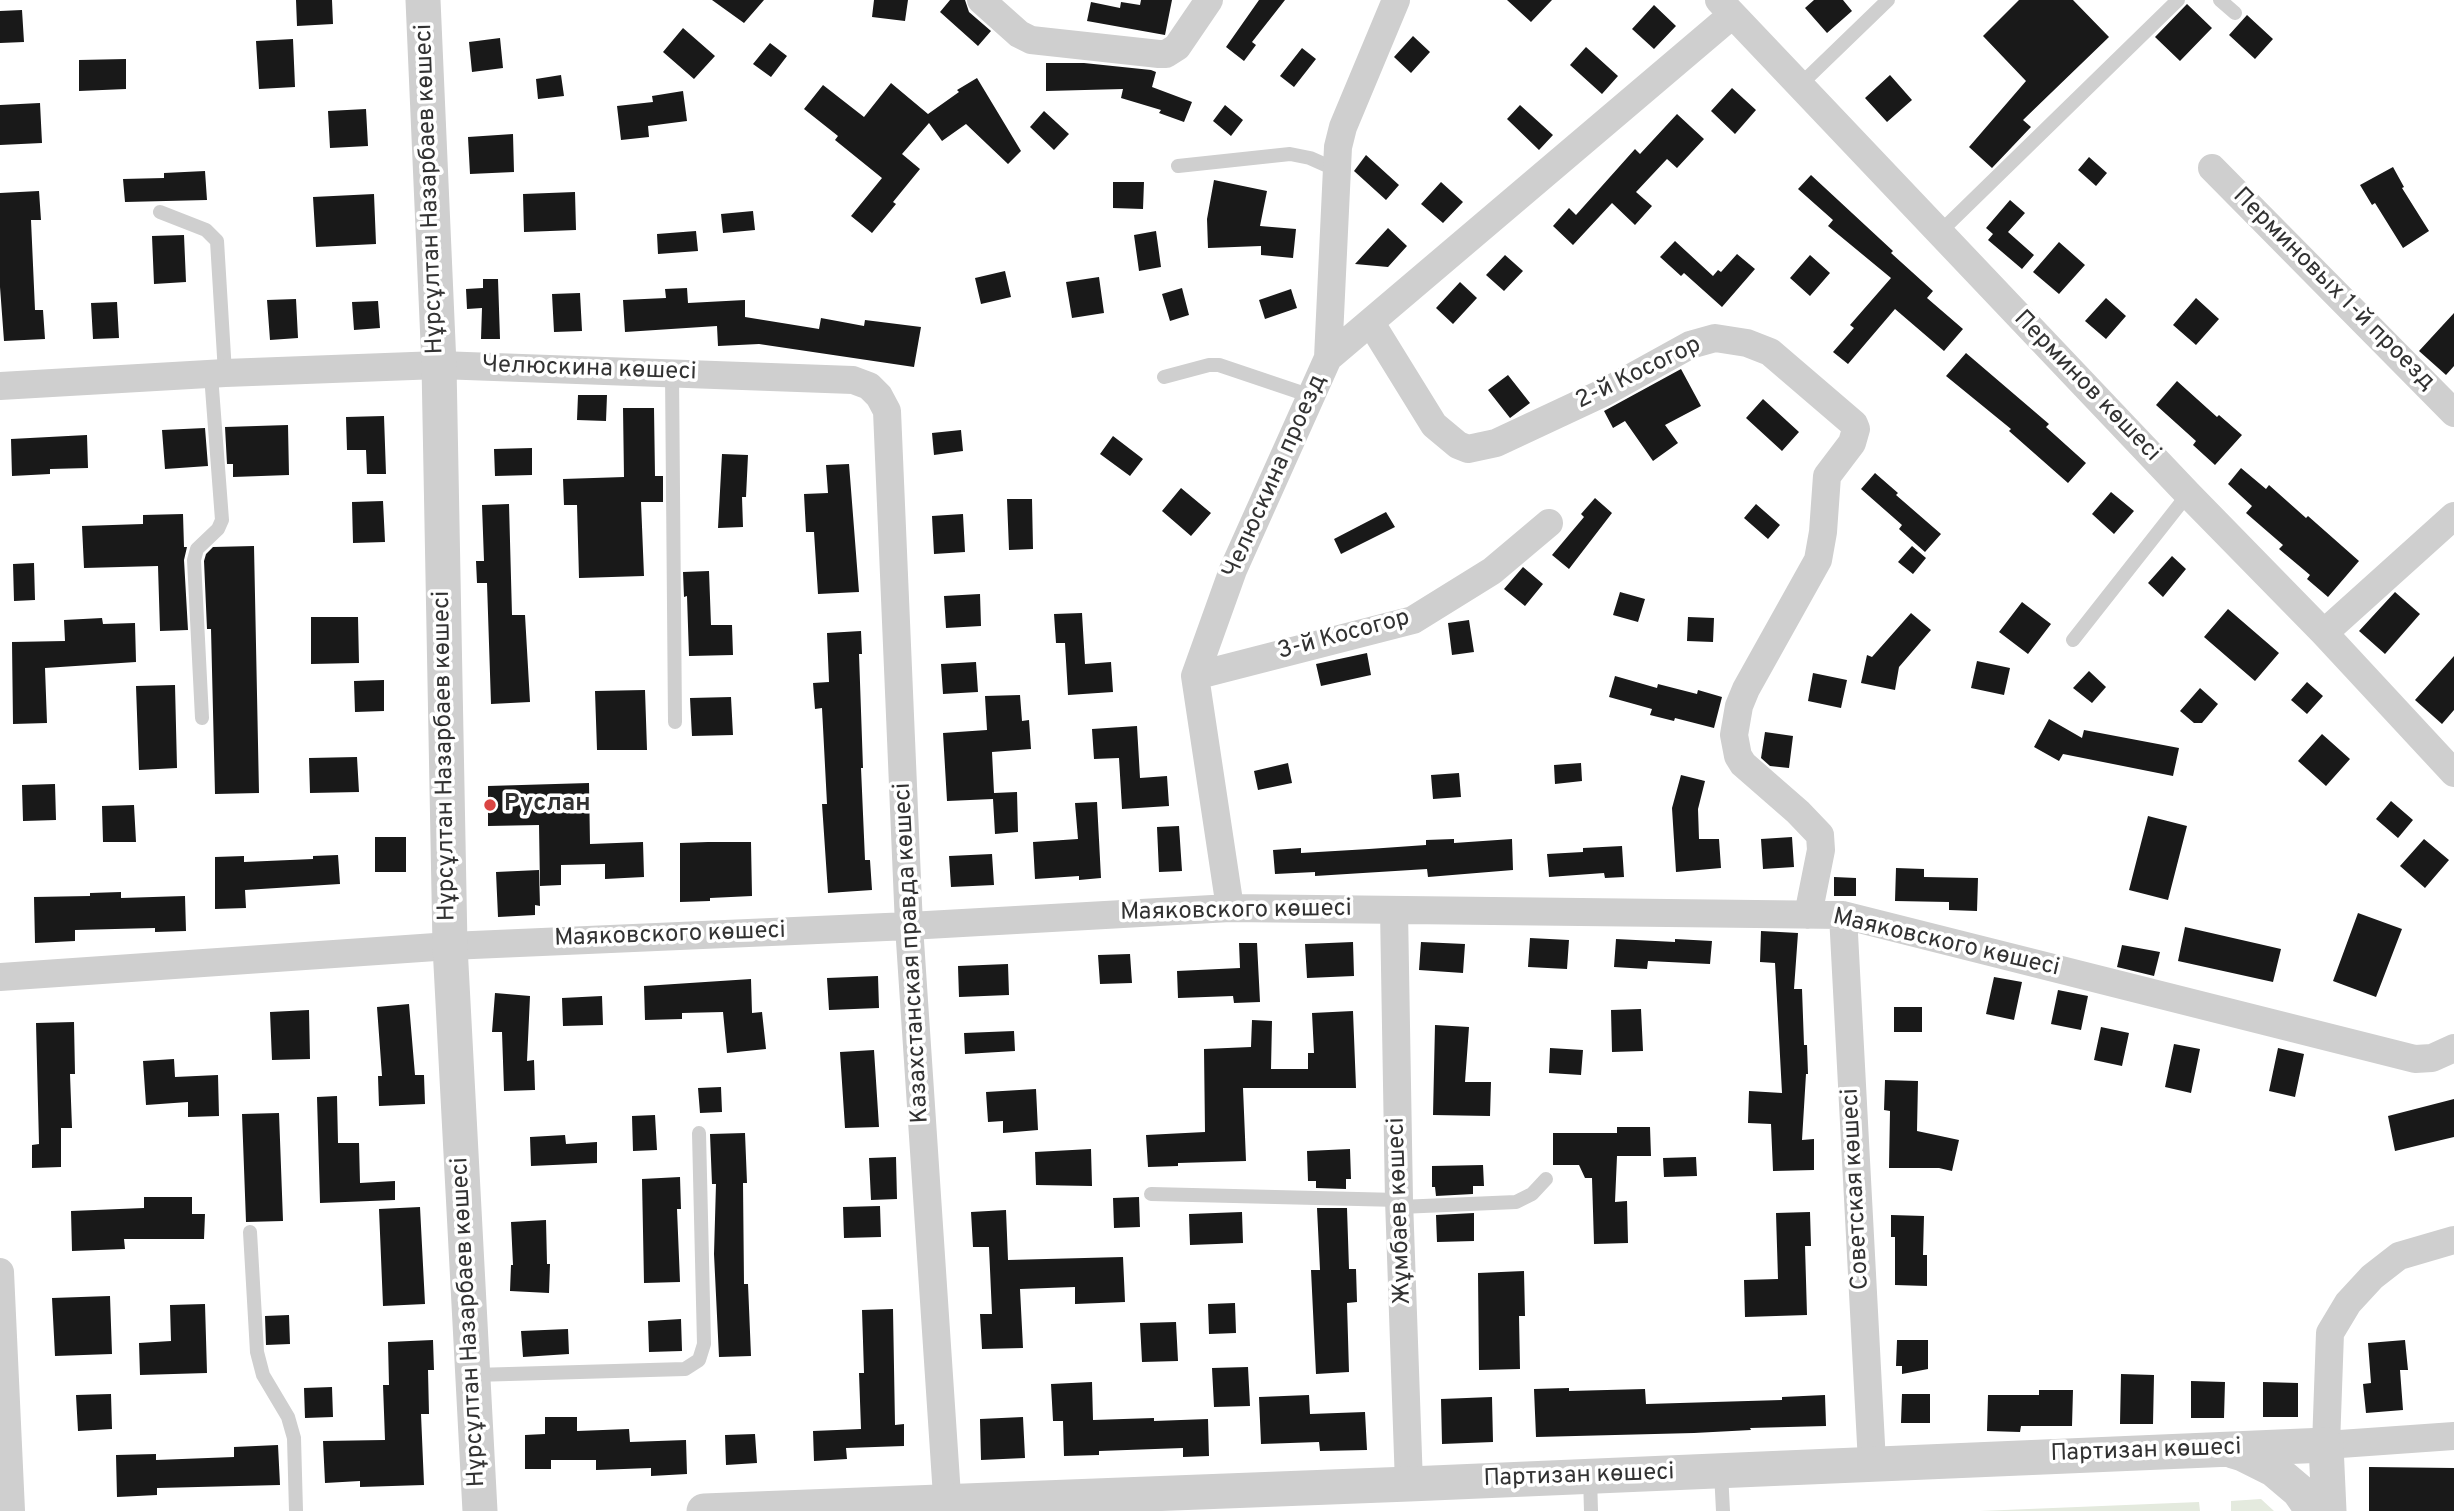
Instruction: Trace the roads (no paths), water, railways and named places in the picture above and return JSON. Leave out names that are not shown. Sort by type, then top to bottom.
[{"type":"street","name":"Нұрсұлтан Назарбаев көшесі","points":[[423,0],[439,365],[450,946],[480,1511]]},
{"type":"street","points":[[981,0],[1019,34],[1031,40],[1159,54],[1177,47],[1209,0]]},
{"type":"street","points":[[1328,358],[1338,146],[1396,0]]},
{"type":"street","name":"Перминов көшесі","points":[[1726,7],[2188,494],[2324,633],[2454,773]]},
{"type":"street","name":"Челюскина проезд","points":[[1230,908],[1195,676],[1233,570],[1328,358],[1371,323],[1726,7]]},
{"type":"street","name":"Перминовых 1-й проезд","points":[[2212,168],[2454,413]]},
{"type":"street","name":"2-й Косогор","points":[[1371,323],[1434,425],[1458,445],[1468,449],[1496,443],[1605,392],[1690,345],[1715,338],[1747,343],[1770,352],[1854,424],[1856,429],[1852,443],[1827,476],[1824,532],[1818,560],[1770,641],[1746,690],[1739,706],[1734,735],[1738,756],[1743,764],[1820,835],[1821,850],[1808,915]]},
{"type":"street","name":"Челюскина көшесі","points":[[0,386],[439,365],[853,380],[869,386],[879,396]]},
{"type":"street","name":"Казахстанская правда көшесі","points":[[879,396],[887,411],[909,926],[948,1506]]},
{"type":"street","points":[[2324,633],[2454,516]]},
{"type":"street","name":"3-й Косогор","points":[[1195,676],[1413,620],[1492,571],[1549,523]]},
{"type":"street","name":"Маяковского көшесі","points":[[0,977],[450,946],[909,926],[1230,908],[1843,915],[2415,1059],[2432,1058],[2454,1048]]},
{"type":"street","name":"Жұмбаев көшесі","points":[[1394,910],[1410,1498]]},
{"type":"street","name":"Советская көшесі","points":[[1843,915],[1872,1463]]},
{"type":"street","points":[[2329,1511],[2326,1445],[2330,1333],[2348,1303],[2372,1277],[2399,1256],[2454,1240]]},
{"type":"street","points":[[0,1272],[11,1511]]},
{"type":"street","name":"Партизан көшесі","points":[[704,1511],[1410,1498],[1590,1476],[2326,1445],[2454,1436]]},
{"type":"street","points":[[2222,1449],[2243,1454],[2273,1469],[2299,1491],[2313,1511]]},
{"type":"lane","points":[[1800,85],[1888,0]]},
{"type":"lane","points":[[1939,233],[2178,0]]},
{"type":"lane","points":[[2220,0],[2235,13]]},
{"type":"lane","points":[[1178,166],[1290,154],[1310,158],[1337,170]]},
{"type":"lane","points":[[160,212],[206,229],[217,241],[222,520],[219,529],[197,549],[194,560],[202,718]]},
{"type":"lane","points":[[1164,377],[1209,365],[1219,365],[1311,396]]},
{"type":"lane","points":[[672,373],[675,722]]},
{"type":"lane","points":[[2073,640],[2188,494]]},
{"type":"lane","points":[[473,1375],[685,1369],[699,1360],[704,1344],[699,1133]]},
{"type":"lane","points":[[1151,1194],[1400,1203],[1516,1202],[1532,1194],[1546,1179]]},
{"type":"lane","points":[[250,1232],[257,1352],[263,1375],[288,1417],[294,1438],[296,1511]]},
{"type":"lane","points":[[1721,1471],[1723,1511]]},
{"type":"lane","points":[[1590,1476],[1591,1511]]},
{"type":"place","name":"Руслан","points":[[490,805]]}]
